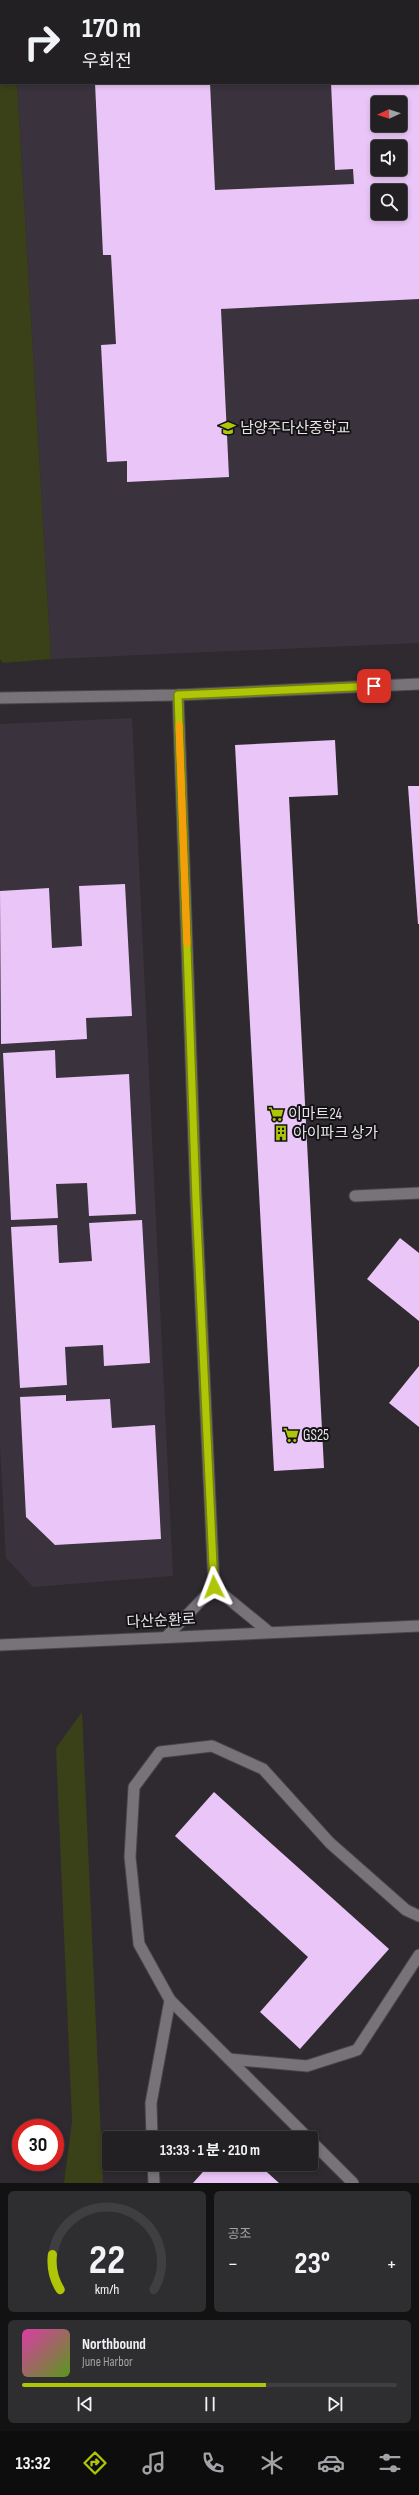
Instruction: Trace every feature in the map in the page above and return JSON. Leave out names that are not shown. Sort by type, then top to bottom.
[{"type":"street","points":[[0,698],[178,695],[419,684]]},
{"type":"street","points":[[166,1636],[214,1587],[196,1208],[178,695]]},
{"type":"street","points":[[355,1196],[419,1193]]},
{"type":"street","points":[[214,1587],[268,1632]]},
{"type":"street","name":"다산순환로","points":[[0,1645],[166,1636],[419,1626]]},
{"type":"street","points":[[301,2131],[170,2000],[139,1944],[130,1857],[134,1787],[160,1752],[212,1746],[263,1769],[330,1843],[406,1910],[419,1916]]},
{"type":"street","points":[[229,2059],[306,2066],[357,2050],[419,1954]]},
{"type":"street","points":[[152,2131],[151,2103],[170,2000]]},
{"type":"street","points":[[318,2148],[353,2183]]},
{"type":"street","points":[[153,2171],[154,2183]]},
{"type":"shaded area","name":"남양주다산중학교","points":[[17,84],[419,84],[419,643],[51,659]]},
{"type":"shaded area","points":[[132,718],[173,1576],[33,1587],[6,1558],[0,1446],[0,724]]},
{"type":"green space","points":[[0,84],[17,84],[51,659],[3,663],[0,659]]},
{"type":"green space","points":[[82,1712],[103,2183],[64,2183],[72,2121],[56,1748]]},
{"type":"building","points":[[95,84],[210,84],[215,190],[354,184],[353,169],[335,170],[331,84],[419,84],[419,299],[221,309],[229,477],[127,482],[127,461],[107,462],[101,345],[116,344],[111,255],[103,255]]},
{"type":"building","name":"아이파크 상가","points":[[335,740],[338,795],[289,797],[324,1468],[274,1471],[235,745]]},
{"type":"building","points":[[408,786],[419,786],[419,924],[418,924]]},
{"type":"building","points":[[125,884],[132,1016],[86,1018],[87,1039],[1,1044],[0,891],[49,888],[52,948],[82,946],[79,886]]},
{"type":"building","points":[[55,1050],[56,1078],[129,1074],[136,1214],[89,1216],[87,1183],[56,1184],[58,1218],[11,1220],[3,1053]]},
{"type":"building","points":[[142,1220],[150,1363],[104,1366],[103,1345],[65,1347],[67,1385],[20,1388],[11,1227],[57,1225],[59,1263],[92,1261],[89,1223]]},
{"type":"building","points":[[400,1238],[419,1253],[419,1321],[367,1279]]},
{"type":"building","points":[[419,1366],[419,1427],[389,1403]]},
{"type":"building","points":[[66,1395],[66,1401],[110,1399],[112,1428],[155,1425],[161,1539],[55,1545],[26,1517],[20,1397]]},
{"type":"building","points":[[214,1792],[389,1949],[300,2049],[260,2012],[308,1957],[175,1836]]},
{"type":"building","points":[[204,2171],[266,2171],[279,2183],[193,2183]]},
{"type":"slow traffic","points":[[179,725],[187,943]]},
{"type":"place","name":"남양주다산중학교","points":[[228,428]]},
{"type":"place","name":"이마트24","points":[[276,1114]]},
{"type":"place","name":"아이파크 상가","points":[[281,1133]]},
{"type":"place","name":"GS25","points":[[291,1435]]},
{"type":"route","points":[[214,1587],[196,1200],[178,695],[374,686]]}]
